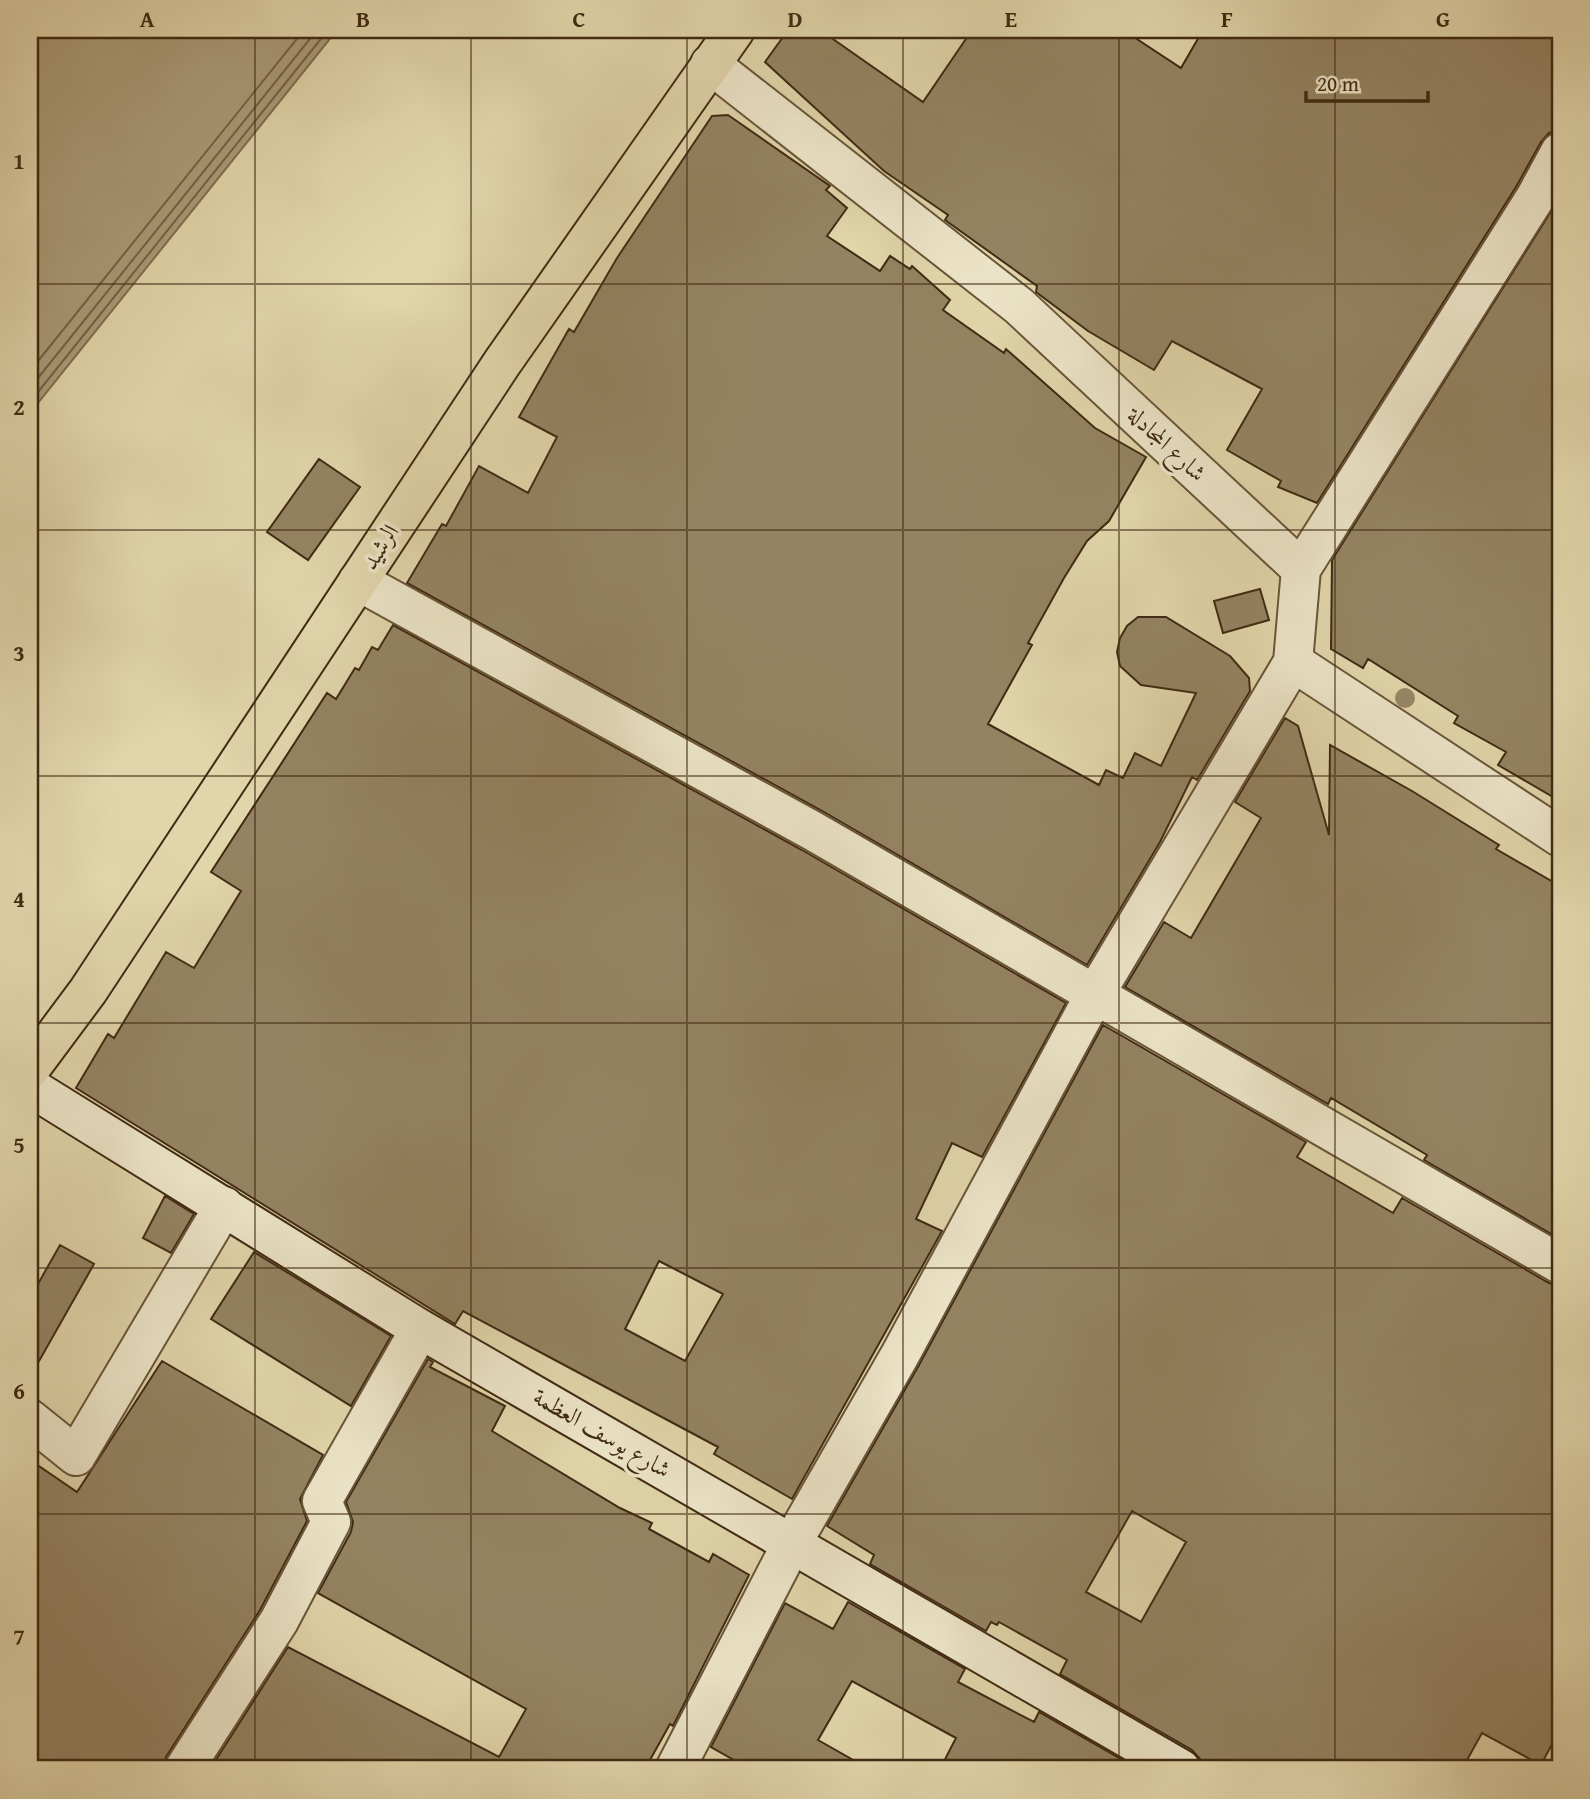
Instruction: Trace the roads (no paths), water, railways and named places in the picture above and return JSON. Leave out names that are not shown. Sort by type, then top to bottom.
[{"type":"main road","name":"الرشيد","points":[[30,1069],[88,991],[502,363],[735,30]]},
{"type":"street","name":"شارع المجادلة","points":[[710,64],[1019,306],[1301,569]]},
{"type":"street","points":[[675,1769],[792,1543],[900,1355],[1094,996],[1293,662],[1301,569],[1535,198],[1560,152]]},
{"type":"street","points":[[358,581],[813,831],[1560,1264]]},
{"type":"street","points":[[1293,662],[1560,837]]},
{"type":"street","name":"شارع يوسف العظمة","points":[[30,1087],[420,1329],[1181,1769]]},
{"type":"street","points":[[30,1419],[76,1456],[224,1206]]},
{"type":"street","points":[[184,1769],[284,1610],[331,1522],[321,1501],[420,1329]]},
{"type":"water","points":[[30,30],[337,30],[30,413]]}]
